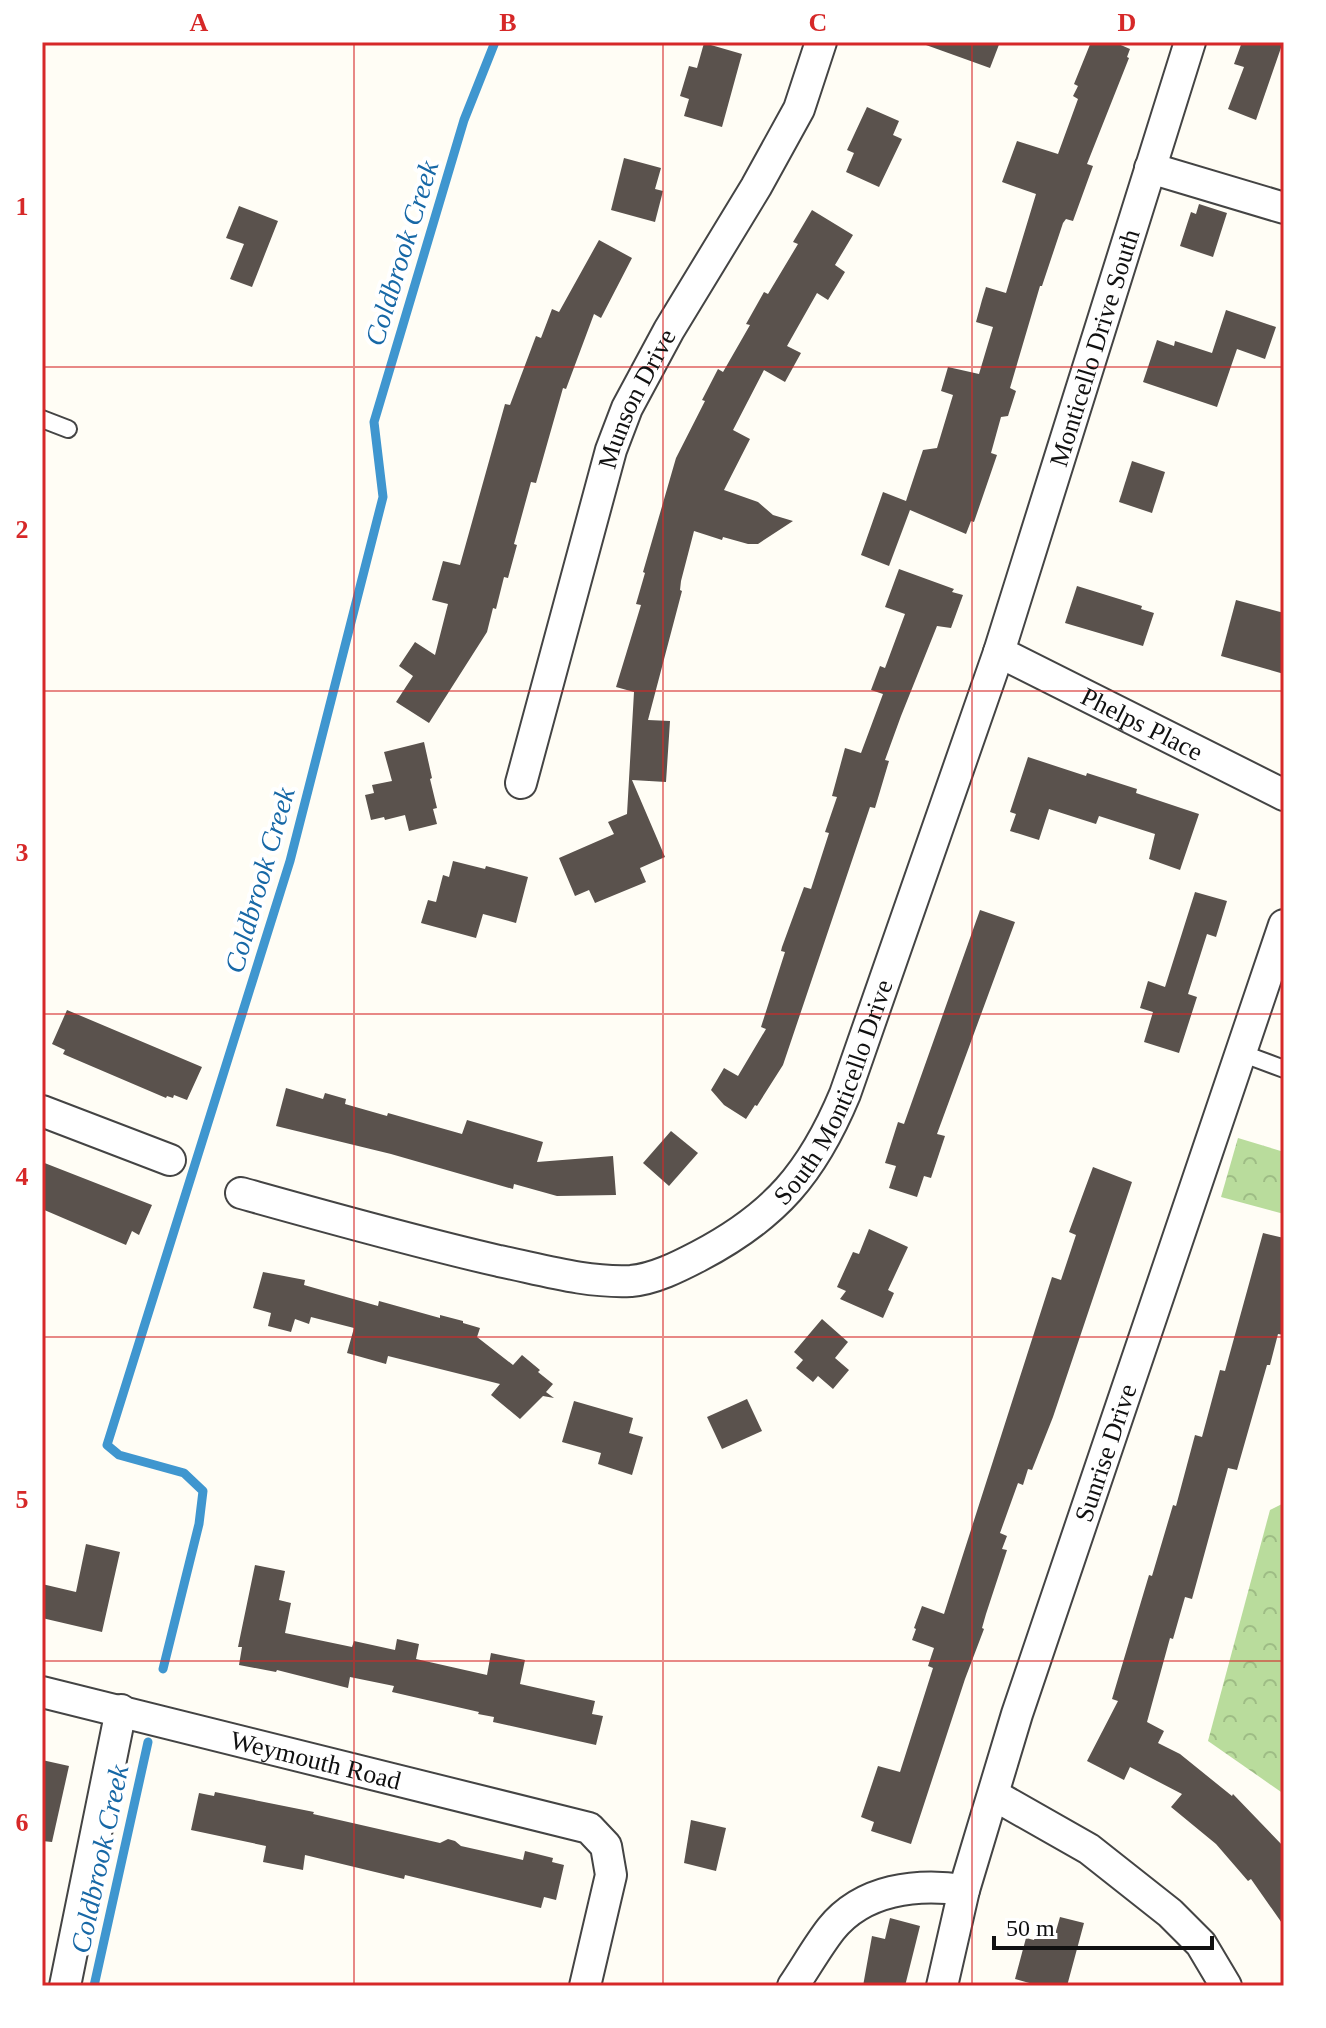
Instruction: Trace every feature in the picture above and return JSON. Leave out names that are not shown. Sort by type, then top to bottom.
[{"type":"street","name":"Munson Drive","points":[[521,783],[611,450],[627,408],[669,330],[756,187],[799,109],[821,42]]},
{"type":"street","name":"Monticello Drive South","points":[[999,652],[1190,42]]},
{"type":"street","points":[[1150,168],[1284,208]]},
{"type":"street","name":"Phelps Place","points":[[999,652],[1284,795]]},
{"type":"street","name":"South Monticello Drive","points":[[241,1193],[459,1252],[584,1280],[634,1281],[673,1270],[717,1246],[771,1209],[801,1177],[829,1131],[845,1094],[999,652]]},
{"type":"street","name":"Sunrise Drive","points":[[942,1986],[964,1890],[1017,1714],[1284,925]]},
{"type":"street","points":[[42,1111],[170,1160]]},
{"type":"street","name":"Weymouth Road","points":[[42,1692],[589,1828],[606,1846],[611,1875],[585,1986]]},
{"type":"street","points":[[65,1986],[121,1710]]},
{"type":"street","points":[[994,1795],[1089,1849],[1170,1913],[1201,1944],[1226,1986]]},
{"type":"street","points":[[793,1986],[834,1926],[866,1901],[896,1889],[940,1886],[964,1890]]},
{"type":"lane","points":[[42,419],[68,429]]},
{"type":"lane","points":[[1241,1053],[1284,1069]]},
{"type":"green space","points":[[1238,1138],[1284,1152],[1284,1214],[1221,1197]]},
{"type":"green space","points":[[1284,1503],[1284,1794],[1208,1741],[1270,1510]]},
{"type":"building","points":[[927,42],[1000,42],[990,68],[926,45]]},
{"type":"building","points":[[1091,42],[1114,42],[1130,49],[1129,58],[1087,164],[1093,166],[1073,221],[1066,219],[1063,223],[1040,286],[1010,388],[1016,391],[1008,416],[1001,417],[991,453],[997,455],[974,522],[971,521],[966,534],[910,510],[889,566],[861,555],[883,492],[906,501],[923,450],[937,448],[953,395],[941,391],[948,367],[979,374],[993,327],[976,322],[986,287],[1006,293],[1036,194],[1002,182],[1017,141],[1058,154],[1078,99],[1073,96],[1078,86],[1074,84]]},
{"type":"building","points":[[1242,42],[1283,42],[1256,120],[1228,109],[1244,67],[1234,64]]},
{"type":"building","points":[[704,43],[742,54],[722,127],[684,116],[689,99],[680,96],[689,66],[697,68]]},
{"type":"building","points":[[867,107],[899,121],[893,135],[902,139],[879,187],[846,172],[854,153],[847,150]]},
{"type":"building","points":[[624,158],[661,168],[655,189],[663,191],[655,222],[611,210]]},
{"type":"building","points":[[1199,204],[1227,213],[1213,257],[1180,246],[1191,212],[1196,214]]},
{"type":"building","points":[[239,206],[278,221],[252,287],[230,279],[244,244],[226,238]]},
{"type":"building","points":[[812,210],[853,235],[835,265],[845,272],[828,300],[817,293],[787,346],[801,353],[785,382],[764,370],[733,430],[750,439],[724,490],[758,502],[773,515],[793,521],[758,544],[723,537],[722,540],[694,531],[681,581],[682,591],[648,720],[670,721],[666,782],[632,780],[665,857],[640,868],[646,882],[595,903],[589,890],[575,896],[559,858],[614,834],[608,822],[627,814],[634,692],[616,687],[641,605],[636,604],[643,572],[676,458],[718,369],[723,372],[750,325],[746,324],[764,292],[768,294],[798,244],[793,242]]},
{"type":"building","points":[[599,240],[632,258],[601,318],[594,314],[566,389],[563,388],[536,483],[531,482],[508,578],[504,577],[487,632],[429,723],[396,702],[413,676],[399,666],[415,642],[435,655],[448,604],[432,600],[443,561],[460,565],[505,404],[510,405],[536,336],[541,338],[552,309],[559,312]]},
{"type":"building","points":[[1226,310],[1276,327],[1265,359],[1237,349],[1217,407],[1143,382],[1157,340],[1174,346],[1175,341],[1212,353]]},
{"type":"building","points":[[1132,461],[1165,472],[1152,513],[1119,502]]},
{"type":"building","points":[[899,569],[963,595],[951,628],[937,626],[901,716],[885,760],[889,761],[875,808],[870,807],[783,1065],[746,1119],[724,1105],[711,1090],[724,1068],[738,1076],[766,1029],[761,1027],[785,952],[781,951],[782,947],[804,887],[811,889],[829,833],[825,832],[837,797],[832,796],[845,748],[861,753],[883,694],[871,690],[880,666],[885,668],[905,614],[885,607]]},
{"type":"building","points":[[1077,586],[1142,606],[1141,609],[1154,613],[1143,646],[1065,623]]},
{"type":"building","points":[[1236,600],[1284,613],[1284,674],[1221,656]]},
{"type":"building","points":[[424,742],[437,808],[433,809],[437,824],[409,831],[405,815],[371,820],[365,795],[374,793],[372,785],[392,781],[384,752]]},
{"type":"building","points":[[1028,757],[1137,789],[1136,793],[1199,814],[1180,870],[1149,859],[1155,834],[1099,816],[1096,824],[1049,809],[1039,840],[1010,831],[1016,814],[1010,812]]},
{"type":"building","points":[[453,861],[528,877],[516,923],[483,914],[476,938],[421,923],[428,900],[436,902],[443,875],[449,877]]},
{"type":"building","points":[[1195,892],[1227,901],[1216,937],[1207,934],[1188,994],[1197,997],[1179,1053],[1144,1042],[1153,1012],[1140,1008],[1148,981],[1165,987]]},
{"type":"building","points":[[980,910],[1015,922],[937,1134],[945,1136],[931,1178],[924,1176],[917,1197],[889,1188],[896,1166],[885,1163],[898,1122],[904,1124]]},
{"type":"building","points":[[67,1010],[202,1067],[187,1100],[174,1095],[173,1098],[166,1098],[63,1054],[65,1050],[52,1044]]},
{"type":"building","points":[[286,1088],[323,1099],[325,1093],[346,1099],[345,1104],[462,1134],[467,1120],[543,1142],[537,1162],[613,1156],[616,1195],[557,1196],[514,1184],[513,1189],[391,1154],[276,1126]]},
{"type":"building","points":[[671,1131],[698,1153],[669,1186],[643,1163]]},
{"type":"building","points":[[42,1162],[152,1205],[139,1235],[132,1231],[126,1245],[42,1209]]},
{"type":"building","points":[[1093,1167],[1132,1182],[1053,1417],[1032,1470],[1028,1469],[1023,1485],[1018,1483],[1000,1533],[1007,1536],[1002,1549],[1007,1550],[984,1629],[911,1844],[871,1831],[874,1822],[861,1817],[878,1766],[900,1772],[933,1668],[928,1666],[934,1648],[912,1640],[914,1628],[922,1606],[944,1614],[1052,1277],[1061,1280],[1076,1235],[1069,1232]]},
{"type":"building","points":[[869,1229],[908,1247],[888,1290],[894,1293],[883,1318],[840,1299],[846,1291],[837,1287],[853,1252],[859,1254]]},
{"type":"building","points":[[1263,1233],[1284,1238],[1284,1335],[1278,1334],[1270,1365],[1267,1365],[1237,1470],[1228,1468],[1192,1599],[1185,1597],[1173,1639],[1170,1638],[1147,1722],[1164,1731],[1158,1743],[1180,1754],[1233,1794],[1284,1847],[1284,1926],[1251,1879],[1248,1881],[1216,1844],[1171,1807],[1182,1794],[1130,1767],[1124,1780],[1087,1761],[1118,1701],[1112,1699],[1149,1575],[1152,1576],[1173,1505],[1176,1506],[1195,1435],[1202,1437],[1220,1370],[1225,1371]]},
{"type":"building","points":[[263,1272],[305,1280],[304,1285],[378,1306],[379,1301],[480,1328],[477,1337],[513,1365],[522,1355],[540,1370],[538,1372],[553,1384],[546,1392],[554,1398],[543,1396],[520,1419],[491,1395],[500,1384],[388,1356],[386,1364],[347,1353],[354,1328],[311,1317],[309,1324],[295,1319],[291,1332],[268,1326],[271,1313],[253,1308]]},
{"type":"building","points":[[822,1319],[848,1342],[835,1358],[849,1370],[833,1389],[818,1376],[813,1382],[796,1368],[803,1360],[794,1352]]},
{"type":"building","points":[[747,1399],[762,1431],[722,1449],[707,1417]]},
{"type":"building","points":[[574,1401],[633,1418],[629,1433],[643,1437],[632,1475],[598,1464],[601,1453],[562,1442]]},
{"type":"building","points":[[86,1544],[120,1552],[102,1632],[42,1618],[42,1584],[76,1592]]},
{"type":"building","points":[[255,1565],[285,1571],[279,1600],[291,1603],[285,1633],[352,1647],[354,1641],[395,1650],[397,1639],[419,1644],[416,1659],[487,1675],[491,1653],[525,1660],[520,1684],[595,1701],[592,1714],[603,1716],[596,1745],[493,1722],[494,1717],[479,1712],[392,1692],[394,1686],[350,1677],[348,1688],[277,1670],[239,1665],[242,1647],[238,1647]]},
{"type":"building","points":[[42,1760],[69,1766],[52,1842],[42,1841]]},
{"type":"building","points":[[215,1792],[440,1843],[448,1839],[461,1846],[523,1860],[525,1851],[553,1858],[552,1862],[564,1865],[556,1900],[544,1897],[541,1908],[305,1855],[303,1870],[263,1862],[266,1846],[191,1830],[199,1793],[214,1796]]},
{"type":"building","points":[[691,1820],[726,1828],[716,1871],[684,1863]]},
{"type":"building","points":[[1060,1917],[1084,1923],[1067,1986],[1040,1986],[1015,1979],[1026,1938],[1034,1940],[1036,1933],[1054,1938]]},
{"type":"building","points":[[890,1918],[920,1926],[905,1986],[863,1986],[872,1936],[885,1939]]},
{"type":"waterway","name":"Coldbrook Creek","points":[[163,1669],[199,1524],[203,1491],[184,1473],[119,1455],[107,1445],[290,861],[383,497],[374,422],[464,120],[495,42]]},
{"type":"waterway","name":"Coldbrook Creek","points":[[94,1986],[148,1742]]}]
